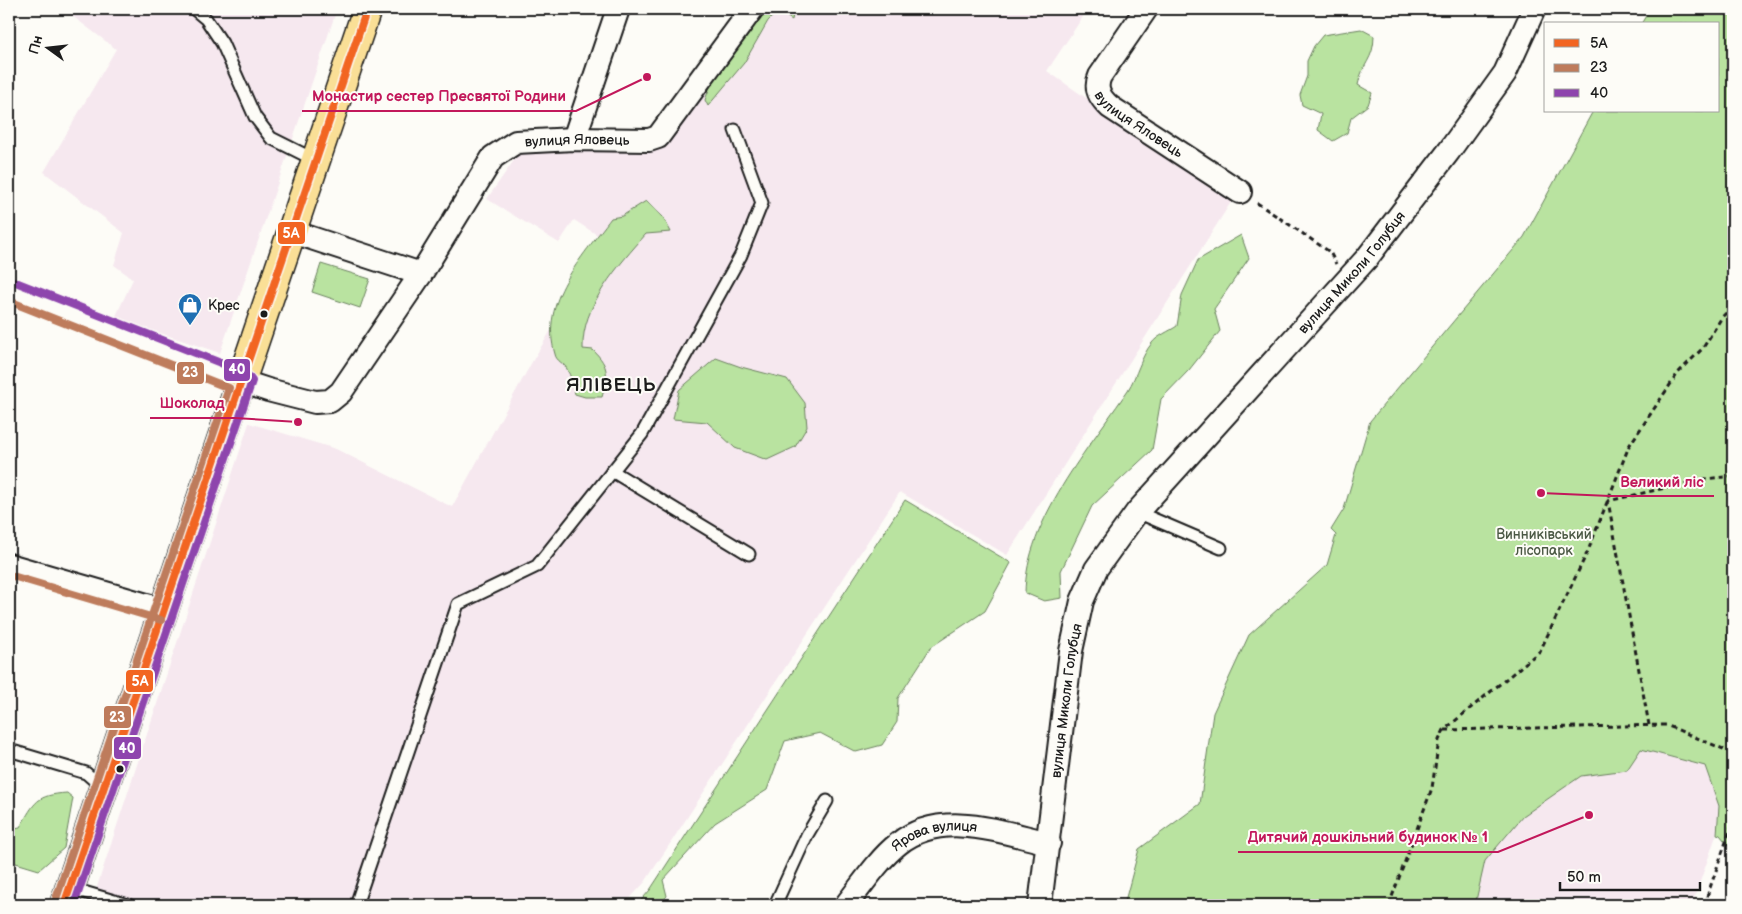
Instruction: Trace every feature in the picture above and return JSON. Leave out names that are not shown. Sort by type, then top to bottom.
[{"type":"main road","points":[[67,896],[367,9]]},
{"type":"street","points":[[574,139],[618,9]]},
{"type":"street","name":"вулиця Яловець","points":[[242,382],[315,402],[330,401],[341,392],[421,274],[492,157],[516,142],[574,139],[649,140],[658,137],[752,9]]},
{"type":"street","name":"вулиця Яловець","points":[[1146,9],[1100,76],[1097,83],[1098,92],[1110,107],[1240,192]]},
{"type":"street","name":"вулиця Миколи Голубця","points":[[1040,905],[1071,651],[1082,600],[1096,569],[1137,512],[1367,258],[1505,73],[1534,9]]},
{"type":"street","points":[[293,232],[421,274]]},
{"type":"street","points":[[9,290],[242,382]]},
{"type":"street","points":[[9,564],[164,610]]},
{"type":"street","name":"Ярова вулиця","points":[[846,905],[897,844],[916,831],[954,825],[981,827],[1049,843]]},
{"type":"lane","points":[[194,9],[206,19],[222,43],[255,117],[271,138],[316,161]]},
{"type":"lane","points":[[356,905],[458,604],[537,566],[642,434],[741,255],[762,203],[735,130]]},
{"type":"lane","points":[[612,471],[749,554]]},
{"type":"lane","points":[[1137,512],[1221,548]]},
{"type":"lane","points":[[9,750],[86,773],[103,788]]},
{"type":"lane","points":[[775,905],[807,835],[827,801]]},
{"type":"lane","points":[[67,896],[128,905]]},
{"type":"path","points":[[1240,192],[1330,252],[1337,268],[1334,294]]},
{"type":"path","points":[[1389,905],[1432,788],[1439,740],[1444,730],[1540,650],[1588,551],[1629,446],[1678,373],[1703,348],[1722,317],[1733,306]]},
{"type":"path","points":[[1608,501],[1705,479],[1733,476]]},
{"type":"path","points":[[1608,501],[1649,726]]},
{"type":"path","points":[[1444,730],[1666,725],[1733,753]]},
{"type":"path","points":[[1704,905],[1733,822]]},
{"type":"shaded area","points":[[63,9],[337,9],[220,353],[115,318],[133,279],[114,265],[124,233],[44,172],[116,49]]},
{"type":"shaded area","points":[[763,9],[1088,9],[1047,71],[1233,199],[1007,555],[900,492],[645,882],[624,905],[91,905],[249,423],[336,449],[452,507],[532,362],[605,240],[574,220],[559,243],[487,199],[519,153],[532,150],[658,146]]},
{"type":"shaded area","points":[[1626,744],[1733,774],[1733,787],[1692,905],[1431,905],[1460,795]]},
{"type":"green space","points":[[757,9],[780,9],[793,15],[792,20],[778,11],[768,21],[744,63],[708,106],[705,100],[713,79]]},
{"type":"green space","name":"Винниківський лісопарк","points":[[1650,9],[1733,9],[1733,851],[1717,834],[1719,806],[1705,766],[1641,749],[1627,770],[1581,776],[1523,816],[1485,861],[1475,905],[1124,905],[1139,849],[1200,804],[1213,713],[1249,635],[1327,565],[1336,535],[1331,530],[1344,509],[1370,421],[1524,237],[1592,112],[1720,112],[1720,22],[1642,22]]},
{"type":"green space","points":[[1361,29],[1374,36],[1372,51],[1362,71],[1358,85],[1372,93],[1368,105],[1351,118],[1347,133],[1333,141],[1318,130],[1321,114],[1302,105],[1300,95],[1307,76],[1307,61],[1314,46],[1323,35]]},
{"type":"green space","points":[[646,201],[663,217],[671,232],[646,234],[624,259],[595,302],[588,317],[583,349],[593,350],[599,356],[605,367],[606,383],[602,397],[585,397],[575,394],[566,367],[555,354],[552,335],[553,316],[558,298],[576,264],[611,218],[622,216]]},
{"type":"green space","points":[[1241,235],[1249,258],[1214,309],[1220,331],[1189,370],[1161,399],[1152,450],[1092,506],[1061,571],[1062,598],[1044,601],[1025,593],[1028,566],[1036,539],[1048,512],[1079,460],[1128,390],[1148,348],[1154,340],[1177,326],[1182,295],[1198,260]]},
{"type":"green space","points":[[321,264],[370,279],[360,308],[312,292]]},
{"type":"green space","points":[[716,358],[741,367],[787,379],[805,403],[807,427],[795,447],[767,460],[735,448],[707,422],[673,419],[679,390]]},
{"type":"green space","points":[[905,500],[1011,563],[985,611],[931,647],[898,698],[897,722],[882,745],[856,752],[820,733],[785,741],[767,790],[715,823],[663,880],[667,896],[659,905],[637,905],[650,890]]},
{"type":"green space","points":[[67,793],[73,798],[64,848],[39,870],[16,863],[9,865],[9,829],[20,827],[29,811],[42,798]]},
{"type":"transit line","name":"5А","points":[[64,905],[367,9]]},
{"type":"transit line","name":"40","points":[[13,281],[246,373],[252,381],[74,905]]},
{"type":"transit line","name":"23","points":[[9,301],[229,388],[55,902]]},
{"type":"transit line","name":"23","points":[[9,575],[161,620]]},
{"type":"place","name":"Монастир сестер Пресвятої Родини","points":[[647,77]]},
{"type":"place","name":"Крес","points":[[190,326]]},
{"type":"place","name":"Шоколад","points":[[298,422]]},
{"type":"place","name":"Великий ліс","points":[[1541,493]]},
{"type":"place","name":"Дитячий дошкільний будинок № 1","points":[[1589,815]]},
{"type":"district","name":"ЯЛІВЕЦЬ","points":[[611,385]]}]
